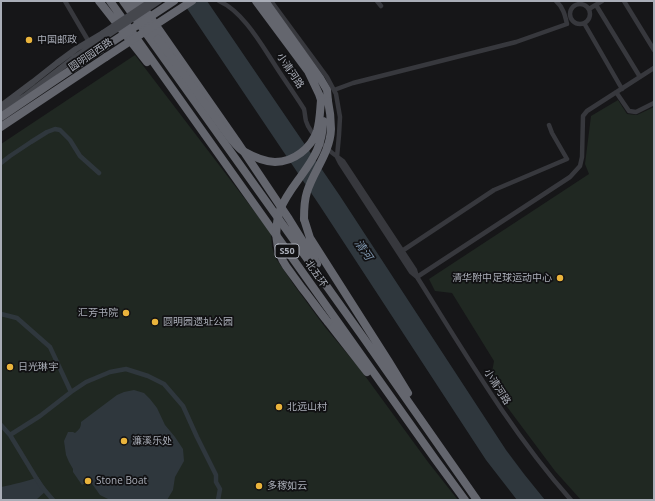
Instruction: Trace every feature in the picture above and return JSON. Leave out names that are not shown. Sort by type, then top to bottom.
[{"type":"highway","points":[[99,1],[217,152]]},
{"type":"highway","name":"北五环","points":[[110,1],[465,500]]},
{"type":"highway","name":"北五环","points":[[123,1],[363,337],[477,500]]},
{"type":"highway","points":[[131,1],[230,138],[242,150],[259,159],[275,162],[289,159],[300,154],[310,145],[320,122],[321,100]]},
{"type":"highway","points":[[139,1],[289,219],[363,337]]},
{"type":"highway","name":"圆明园西路","points":[[1,117],[174,1]]},
{"type":"highway","name":"圆明园西路","points":[[1,127],[192,1]]},
{"type":"highway","points":[[256,1],[308,71],[321,100],[324,122],[322,138],[318,151],[286,197],[280,210],[277,224],[278,248],[285,264],[328,322],[435,459]]},
{"type":"highway","points":[[265,1],[327,90],[331,129],[324,157],[307,192],[304,205],[304,219],[310,238],[444,452]]},
{"type":"street","points":[[65,1],[90,44]]},
{"type":"street","name":"圆明园西路","points":[[104,35],[151,1]]},
{"type":"street","name":"圆明园西路","points":[[1,106],[56,63],[90,44],[159,1]]},
{"type":"street","name":"小清河路","points":[[219,1],[233,10],[252,31],[304,108],[306,122],[312,135],[343,161],[415,270],[417,277],[501,409],[527,447],[571,500]]},
{"type":"street","points":[[271,1],[327,77],[334,90],[340,117],[340,135],[337,157]]},
{"type":"street","points":[[377,1],[381,6]]},
{"type":"street","points":[[589,9],[602,1]]},
{"type":"street","points":[[624,1],[654,50]]},
{"type":"street","points":[[558,2],[564,12],[567,24]]},
{"type":"street","points":[[582,4],[589,9],[589,18],[584,23],[578,23],[573,20],[571,17],[571,10],[576,5],[582,4]]},
{"type":"street","points":[[596,5],[640,77]]},
{"type":"street","points":[[334,90],[353,83],[516,42],[567,24],[573,20]]},
{"type":"street","points":[[584,23],[622,89]]},
{"type":"street","name":"圆明园西路","points":[[1,112],[25,96],[90,44]]},
{"type":"street","points":[[417,277],[570,177],[580,166],[582,157],[583,116],[587,111],[654,68]]},
{"type":"street","points":[[616,92],[629,111],[636,112],[654,103]]},
{"type":"street","points":[[402,251],[494,190],[567,159],[549,125]]},
{"type":"street","name":"小清河路","points":[[337,157],[411,272],[417,277]]},
{"type":"shaded area","name":"圆明园遗址公园","points":[[135,55],[271,233],[272,247],[275,257],[294,285],[325,327],[360,369],[428,462],[458,500],[1,500],[1,144]]},
{"type":"shaded area","points":[[618,100],[627,114],[637,115],[654,107],[654,500],[581,500],[555,471],[490,384],[494,361],[452,293],[435,291],[429,279],[589,174],[585,164],[591,116]]},
{"type":"water","name":"清河","points":[[182,1],[207,1],[340,196],[506,450],[545,500],[517,500],[486,460],[320,206]]},
{"type":"water","points":[[134,390],[144,393],[150,399],[157,408],[165,425],[183,449],[184,461],[175,477],[173,490],[167,500],[110,500],[100,495],[88,478],[85,480],[87,482],[82,485],[73,472],[66,455],[64,441],[68,432],[75,433],[80,428],[81,422],[117,395]]},
{"type":"water","points":[[38,477],[47,490],[36,500],[1,500],[1,487]]},
{"type":"waterway","points":[[1,163],[31,142],[55,129],[60,130],[70,140],[80,156],[99,173]]},
{"type":"waterway","points":[[1,314],[17,318],[50,347],[71,392]]},
{"type":"waterway","points":[[1,425],[10,435],[40,416],[86,382],[110,372],[126,369],[148,376],[164,384],[183,406],[216,475],[216,482],[220,489],[218,500]]},
{"type":"waterway","points":[[10,435],[41,486],[53,500]]},
{"type":"place","name":"中国邮政","points":[[29,40]]},
{"type":"place","name":"清华附中足球运动中心","points":[[560,278]]},
{"type":"place","name":"汇芳书院","points":[[126,313]]},
{"type":"place","name":"圆明园遗址公园","points":[[155,322]]},
{"type":"place","name":"日光琳宇","points":[[10,367]]},
{"type":"place","name":"北远山村","points":[[279,407]]},
{"type":"place","name":"濂溪乐处","points":[[124,441]]},
{"type":"place","name":"Stone Boat","points":[[88,481]]},
{"type":"place","name":"多稼如云","points":[[259,486]]}]
